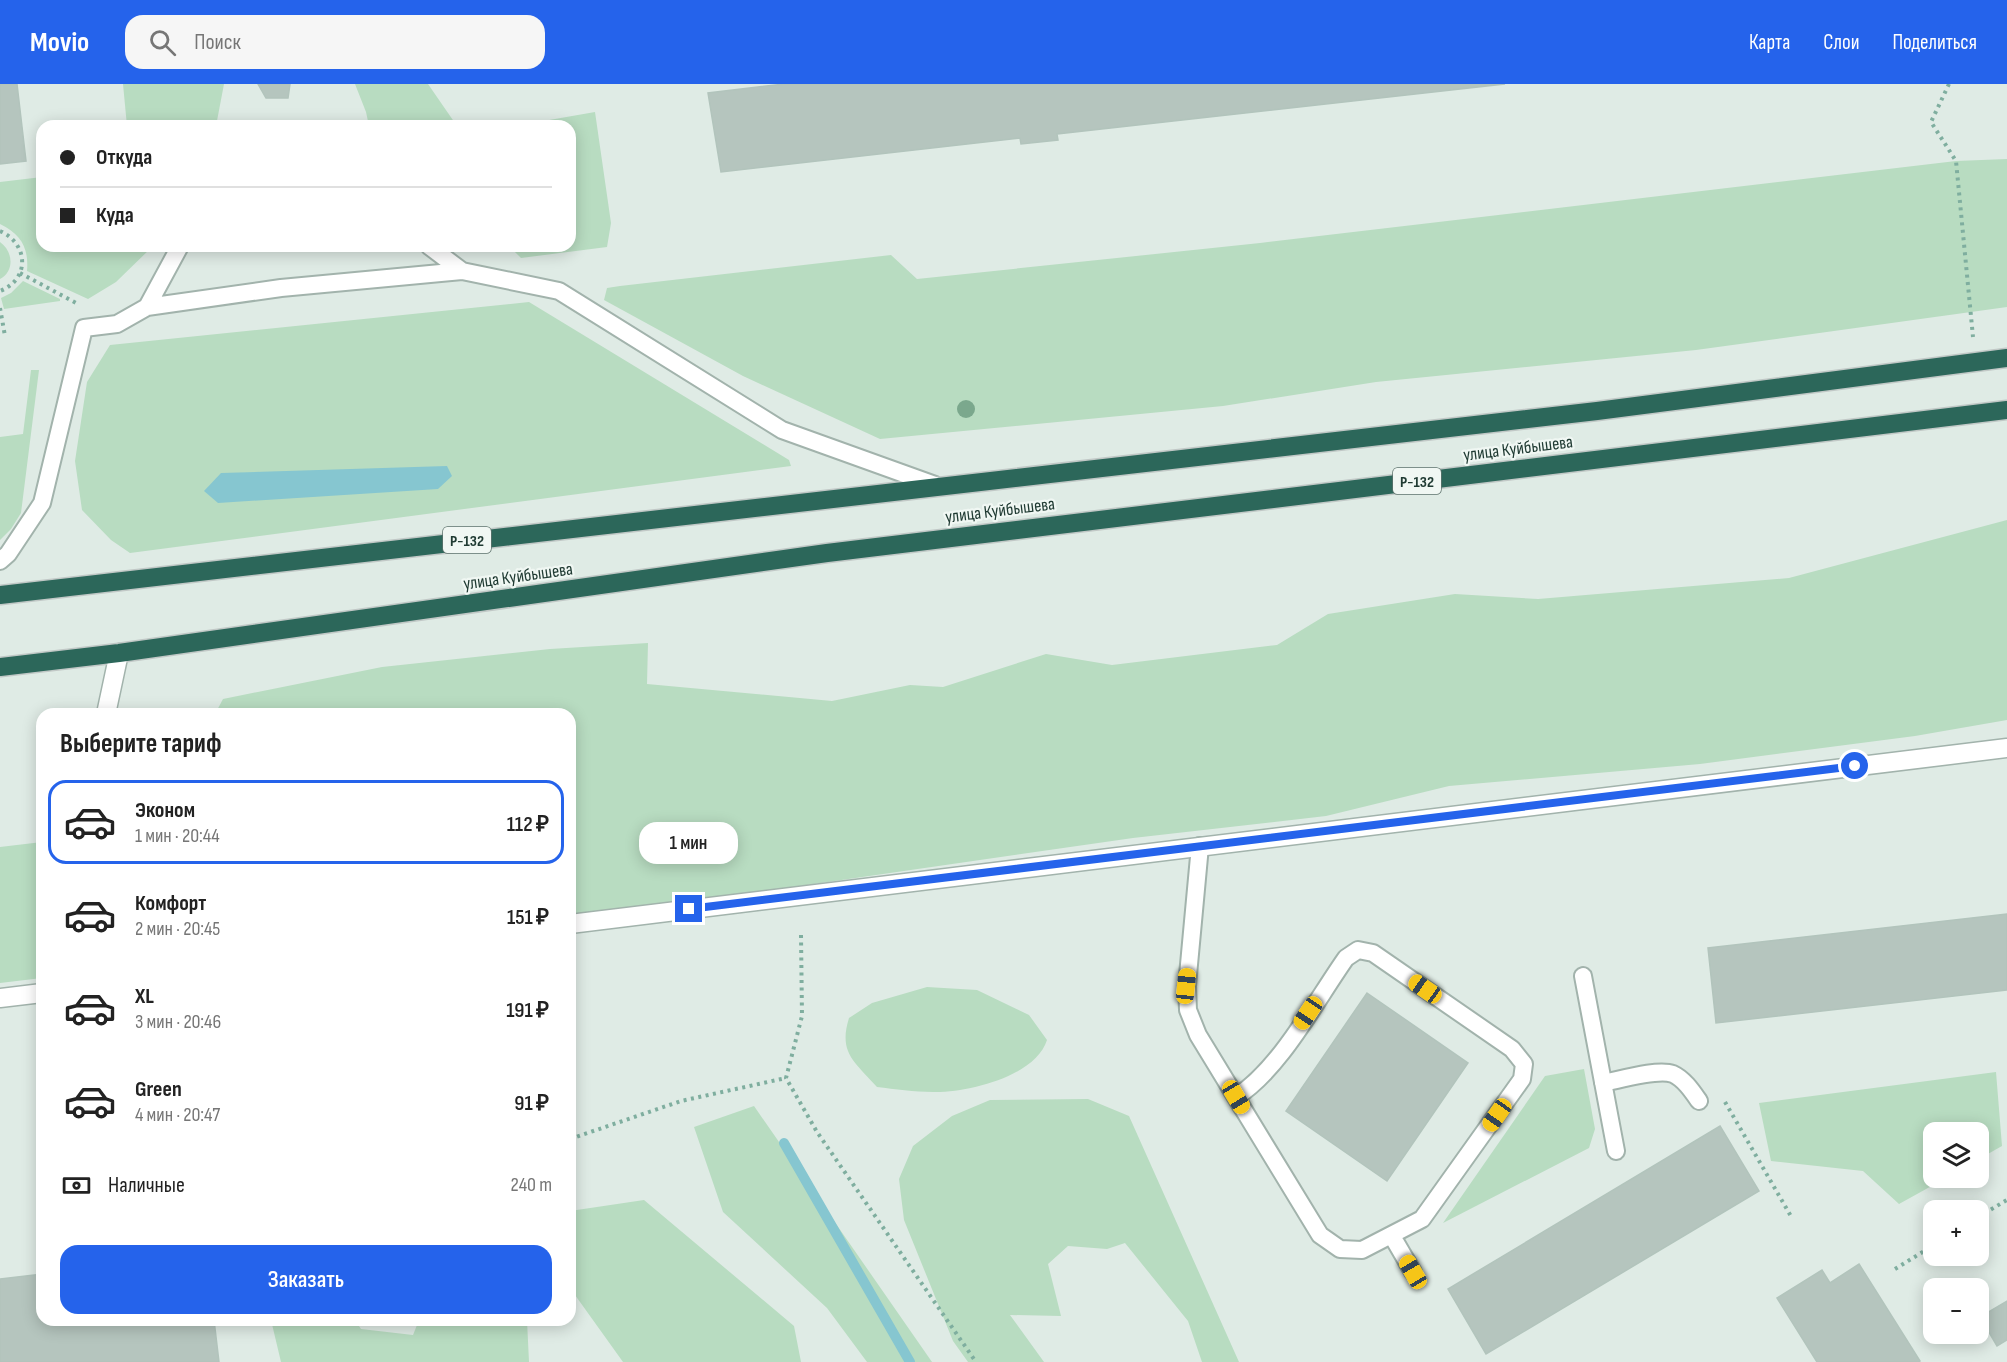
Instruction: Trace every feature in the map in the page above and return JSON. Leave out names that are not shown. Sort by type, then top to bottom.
[{"type":"highway","name":"улица Куйбышева","points":[[0,595],[934,485],[1597,411],[2007,358]]},
{"type":"highway","name":"улица Куйбышева","points":[[0,668],[827,553],[2007,410]]},
{"type":"street","points":[[107,708],[119,653]]},
{"type":"street","points":[[576,923],[2007,748]]},
{"type":"street","points":[[0,998],[36,994]]},
{"type":"lane","points":[[147,307],[177,252]]},
{"type":"lane","points":[[437,252],[462,271]]},
{"type":"lane","points":[[0,561],[8,554],[42,503],[84,328],[117,324],[147,307],[281,288],[462,271],[559,291],[782,429],[934,485]]},
{"type":"lane","points":[[1200,846],[1186,986],[1188,1010],[1198,1035],[1320,1235],[1340,1249],[1362,1250],[1422,1219],[1434,1206],[1522,1079],[1524,1064],[1512,1050],[1373,952],[1358,950],[1346,958],[1270,1068],[1254,1085],[1236,1097]]},
{"type":"lane","points":[[1583,976],[1616,1151]]},
{"type":"lane","points":[[1603,1083],[1660,1073],[1672,1074],[1683,1081],[1699,1101]]},
{"type":"lane","points":[[1392,1236],[1413,1272]]},
{"type":"path","points":[[1949,84],[1931,122],[1956,161],[1975,362]]},
{"type":"path","points":[[0,231],[13,237],[20,248],[23,261],[20,273],[14,282],[0,291]]},
{"type":"path","points":[[20,273],[117,324]]},
{"type":"path","points":[[0,308],[5,336]]},
{"type":"path","points":[[801,935],[802,1016],[786,1078],[817,1132],[976,1362]]},
{"type":"path","points":[[576,1137],[681,1101],[786,1078]]},
{"type":"path","points":[[1724,1100],[1792,1218]]},
{"type":"path","points":[[1989,1211],[2007,1200]]},
{"type":"path","points":[[1895,1269],[1923,1252]]},
{"type":"green space","points":[[123,84],[224,84],[217,120],[126,120]]},
{"type":"green space","points":[[355,84],[428,84],[453,120],[368,120]]},
{"type":"green space","points":[[595,112],[611,223],[607,247],[576,251],[576,120],[549,120]]},
{"type":"green space","points":[[2007,159],[2007,307],[1696,350],[1376,382],[1223,406],[880,439],[743,376],[604,300],[607,288],[891,255],[917,279],[1260,243],[1956,161]]},
{"type":"green space","points":[[36,178],[36,252],[147,252],[116,282],[88,299],[27,271],[27,255],[22,243],[13,232],[0,224],[0,182]]},
{"type":"green space","points":[[0,242],[8,250],[10,266],[0,279]]},
{"type":"green space","points":[[515,252],[568,252],[521,258]]},
{"type":"green space","points":[[23,281],[60,301],[4,309],[1,298],[11,293]]},
{"type":"green space","points":[[529,302],[789,460],[791,466],[130,553],[111,540],[82,510],[75,461],[87,382],[110,345]]},
{"type":"green space","points":[[31,370],[39,370],[21,513],[11,529],[0,540],[0,437],[23,434]]},
{"type":"green space","points":[[2007,520],[2007,720],[1915,736],[1700,764],[1449,786],[1326,816],[1133,838],[576,918],[576,708],[218,708],[223,699],[382,667],[550,649],[648,643],[647,684],[832,701],[910,685],[943,687],[1046,654],[1112,665],[1277,645],[1328,614],[1455,594],[1538,599],[1789,578]]},
{"type":"green space","points":[[36,843],[36,979],[0,983],[0,847]]},
{"type":"green space","points":[[927,987],[977,990],[1029,1015],[1047,1040],[1040,1053],[1015,1073],[982,1085],[947,1092],[877,1087],[847,1049],[846,1030],[849,1018],[872,1003]]},
{"type":"green space","points":[[1584,1069],[1595,1129],[1589,1148],[1443,1223],[1545,1076]]},
{"type":"green space","points":[[1996,1072],[2002,1146],[1989,1153],[1989,1122],[1923,1122],[1923,1188],[1928,1188],[1899,1204],[1863,1171],[1771,1161],[1759,1103]]},
{"type":"green space","points":[[1088,1099],[1129,1116],[1239,1362],[1202,1362],[1188,1321],[1125,1243],[1107,1249],[1068,1246],[1048,1264],[1061,1316],[1010,1315],[1044,1362],[968,1362],[953,1341],[904,1220],[899,1179],[913,1146],[952,1116],[990,1100]]},
{"type":"green space","points":[[754,1106],[932,1362],[867,1362],[827,1308],[723,1212],[694,1127]]},
{"type":"green space","points":[[644,1200],[794,1326],[801,1362],[623,1362],[576,1296],[576,1210]]},
{"type":"green space","points":[[272,1326],[359,1326],[361,1329],[413,1335],[417,1326],[527,1326],[529,1362],[281,1362]]},
{"type":"water","points":[[447,466],[452,476],[438,489],[218,503],[204,491],[221,473]]},
{"type":"building","points":[[0,84],[17,84],[26,161],[0,164]]},
{"type":"building","points":[[258,84],[290,84],[288,98],[266,98]]},
{"type":"building","points":[[784,84],[1505,84],[1057,134],[1058,140],[1021,144],[1020,138],[721,172],[708,93]]},
{"type":"building","points":[[2007,914],[2007,990],[1716,1023],[1708,948]]},
{"type":"building","points":[[1367,993],[1468,1063],[1387,1181],[1286,1111]]},
{"type":"building","points":[[1720,1126],[1759,1191],[1486,1354],[1448,1289]]},
{"type":"building","points":[[1859,1264],[1920,1361],[1817,1362],[1777,1298],[1822,1270],[1830,1283]]},
{"type":"building","points":[[36,1275],[36,1326],[215,1326],[219,1362],[0,1362],[0,1279]]},
{"type":"building","points":[[2007,1301],[2007,1340],[1997,1346],[1989,1332],[1989,1312]]},
{"type":"waterway","points":[[784,1143],[910,1362]]},
{"type":"route","points":[[689,909],[1855,766]]}]
